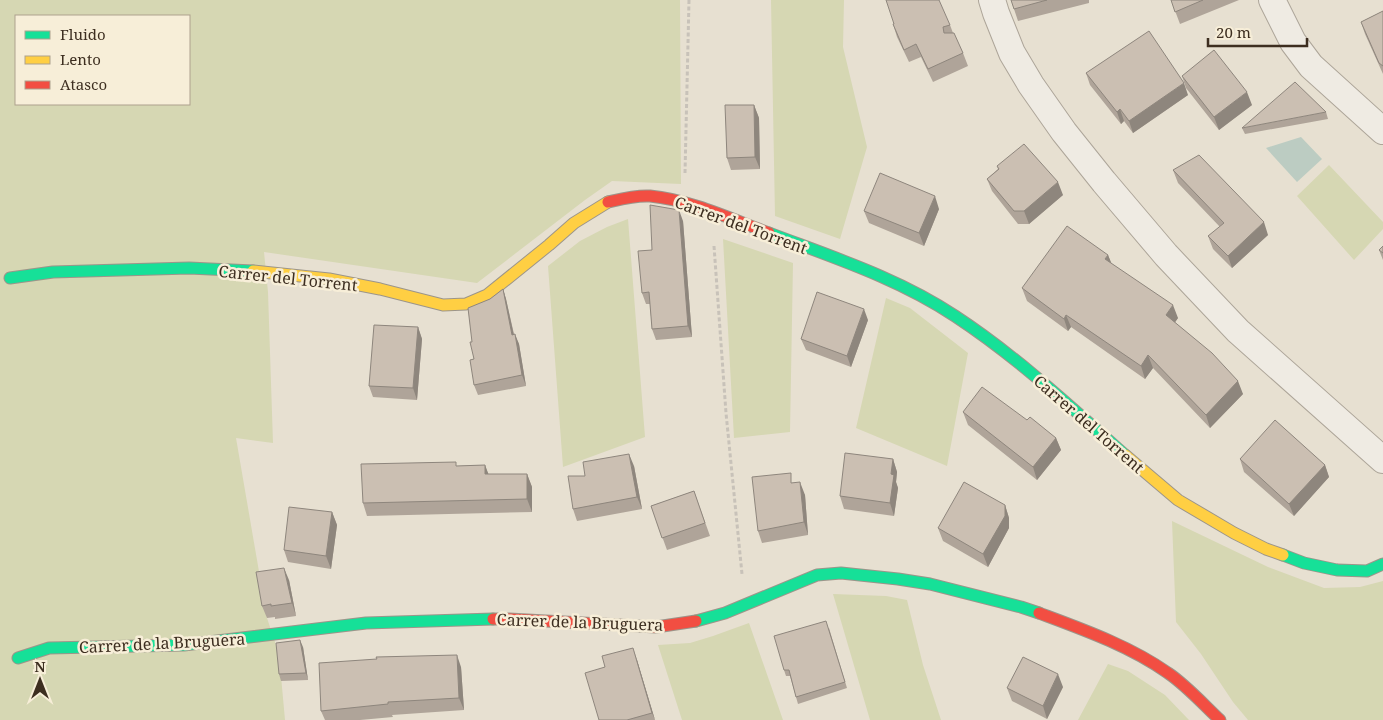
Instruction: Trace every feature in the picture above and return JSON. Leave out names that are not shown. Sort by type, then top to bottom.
[{"type":"street","points":[[992,0],[1012,53],[1031,85],[1081,154],[1166,255],[1238,331],[1383,460]]},
{"type":"street","points":[[1272,0],[1293,42],[1311,66],[1383,131]]},
{"type":"street","name":"Carrer del Torrent","points":[[10,278],[53,272],[189,268],[265,272],[328,279],[380,289],[443,305],[466,304],[487,295],[574,223],[606,203],[627,198],[649,196],[685,203],[884,277],[922,296],[955,316],[1023,366],[1178,500],[1234,534],[1266,549],[1304,563],[1337,570],[1367,571],[1383,564]]},
{"type":"street","name":"Carrer de la Bruguera","points":[[18,658],[49,648],[224,642],[366,623],[509,619],[656,627],[687,623],[725,613],[817,575],[841,573],[930,584],[1021,607],[1073,626],[1150,661],[1170,674],[1220,720]]},
{"type":"path","points":[[685,203],[689,0]]},
{"type":"path","points":[[712,212],[726,413],[745,604]]},
{"type":"green space","points":[[0,0],[680,0],[681,184],[612,181],[477,283],[264,252],[268,292],[273,443],[236,438],[267,618],[279,654],[285,720],[0,720]]},
{"type":"green space","points":[[771,0],[844,0],[843,47],[867,147],[840,239],[775,216]]},
{"type":"green space","points":[[1329,165],[1383,222],[1383,229],[1354,260],[1297,196]]},
{"type":"green space","points":[[628,219],[645,437],[563,467],[548,266],[580,241]]},
{"type":"green space","points":[[723,239],[793,263],[790,432],[734,438]]},
{"type":"green space","points":[[886,298],[910,308],[968,353],[947,466],[856,428]]},
{"type":"green space","points":[[1172,521],[1268,567],[1324,588],[1360,587],[1383,581],[1383,720],[1248,720],[1176,622]]},
{"type":"green space","points":[[833,594],[886,596],[907,600],[923,665],[941,720],[870,720]]},
{"type":"green space","points":[[749,623],[783,720],[682,720],[658,645],[690,643]]},
{"type":"green space","points":[[1108,664],[1128,671],[1165,695],[1189,720],[1078,720]]},
{"type":"shaded area","points":[[1301,137],[1322,159],[1297,182],[1266,148]]},
{"type":"building","points":[[886,0],[939,0],[950,25],[943,27],[944,33],[954,33],[963,53],[928,69],[916,44],[904,50],[893,24]]},
{"type":"building","points":[[1011,0],[1047,0],[1014,9]]},
{"type":"building","points":[[1171,0],[1203,0],[1175,12]]},
{"type":"building","points":[[1383,11],[1383,66],[1379,63],[1361,22]]},
{"type":"building","points":[[1149,31],[1184,83],[1129,121],[1120,109],[1117,112],[1086,73]]},
{"type":"building","points":[[1214,50],[1247,92],[1214,117],[1182,76]]},
{"type":"building","points":[[1295,82],[1326,112],[1242,128]]},
{"type":"building","points":[[725,105],[754,105],[755,157],[727,158]]},
{"type":"building","points":[[1024,144],[1058,182],[1024,211],[1014,211],[987,179],[999,169],[997,166]]},
{"type":"building","points":[[1199,155],[1264,222],[1228,256],[1208,236],[1224,223],[1173,170]]},
{"type":"building","points":[[880,173],[935,196],[919,233],[864,211]]},
{"type":"building","points":[[650,205],[679,210],[688,326],[652,329],[649,292],[642,293],[638,251],[652,250]]},
{"type":"building","points":[[1067,226],[1108,255],[1105,259],[1173,305],[1166,315],[1212,353],[1238,381],[1206,415],[1148,355],[1141,366],[1066,315],[1064,319],[1022,288]]},
{"type":"building","points":[[503,289],[512,335],[515,334],[522,375],[474,385],[470,360],[474,359],[470,342],[472,342],[468,308],[490,299]]},
{"type":"building","points":[[817,292],[864,309],[847,356],[801,339]]},
{"type":"building","points":[[374,325],[418,327],[413,388],[369,386]]},
{"type":"building","points":[[982,387],[1027,420],[1030,417],[1056,438],[1033,467],[963,412]]},
{"type":"building","points":[[1275,420],[1325,465],[1289,504],[1240,459]]},
{"type":"building","points":[[845,453],[893,459],[891,474],[894,475],[890,503],[840,496]]},
{"type":"building","points":[[629,454],[637,497],[573,509],[568,476],[585,476],[583,462]]},
{"type":"building","points":[[456,462],[456,466],[485,465],[485,474],[527,474],[527,499],[363,503],[361,464]]},
{"type":"building","points":[[791,473],[791,483],[800,482],[804,522],[758,531],[752,477]]},
{"type":"building","points":[[964,482],[1005,505],[1005,516],[983,554],[938,528]]},
{"type":"building","points":[[694,491],[705,523],[662,538],[651,506]]},
{"type":"building","points":[[289,507],[332,512],[326,556],[284,550]]},
{"type":"building","points":[[284,568],[292,603],[262,606],[256,572]]},
{"type":"building","points":[[826,621],[845,682],[796,697],[789,670],[784,670],[774,636]]},
{"type":"building","points":[[300,640],[306,673],[279,674],[276,643]]},
{"type":"building","points":[[633,648],[652,713],[627,720],[599,720],[585,673],[605,667],[602,656]]},
{"type":"building","points":[[457,655],[459,698],[388,702],[388,704],[321,711],[319,663],[377,659],[376,657]]},
{"type":"building","points":[[1023,657],[1058,674],[1043,706],[1007,688]]},
{"type":"traffic: fast","points":[[769,233],[888,279],[955,316],[978,331],[1064,400],[1125,455]]},
{"type":"traffic: fast","points":[[10,278],[53,272],[189,268],[253,271]]},
{"type":"traffic: fast","points":[[1283,555],[1304,563],[1337,570],[1367,571],[1383,564]]},
{"type":"traffic: fast","points":[[696,621],[725,613],[817,575],[841,573],[930,584],[1039,613]]},
{"type":"traffic: fast","points":[[18,658],[49,648],[184,645],[366,623],[493,619]]},
{"type":"traffic: slow","points":[[253,271],[329,279],[380,289],[443,305],[466,304],[487,295],[574,223],[608,202]]},
{"type":"traffic: slow","points":[[1125,455],[1178,500],[1234,533],[1283,555]]},
{"type":"traffic: jam","points":[[608,202],[639,196],[665,198],[711,211],[769,233]]},
{"type":"traffic: jam","points":[[1039,613],[1072,625],[1138,654],[1181,683],[1220,720]]},
{"type":"traffic: jam","points":[[493,619],[656,627],[696,621]]}]
